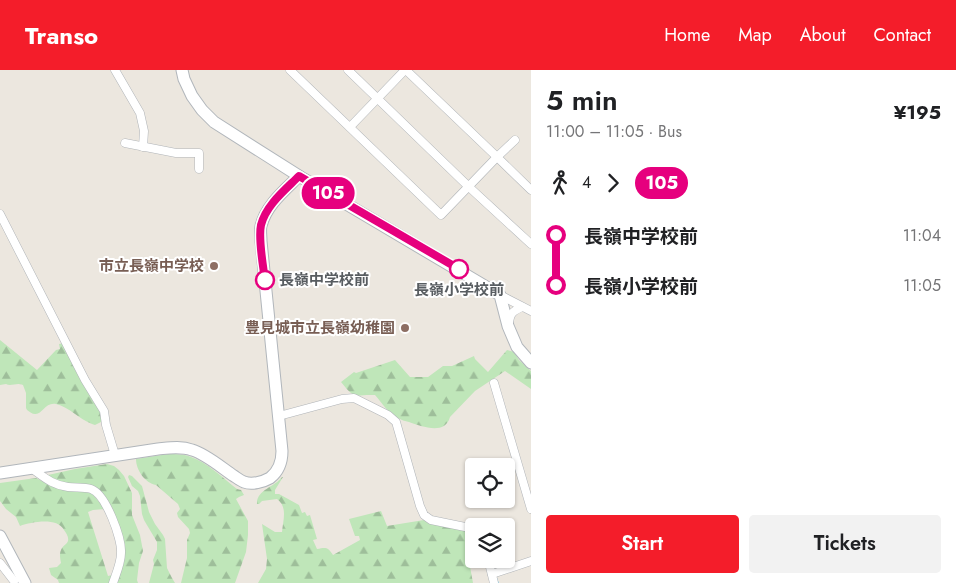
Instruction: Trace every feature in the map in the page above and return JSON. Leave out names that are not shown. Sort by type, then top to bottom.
[{"type":"street","points":[[115,70],[140,114],[144,130],[143,146]]},
{"type":"street","points":[[182,70],[192,96],[214,122],[299,176],[531,311]]},
{"type":"street","points":[[290,70],[441,215],[515,140]]},
{"type":"street","points":[[348,70],[531,244]]},
{"type":"street","points":[[350,127],[406,70],[531,190]]},
{"type":"street","points":[[125,143],[176,153],[199,153],[199,169]]},
{"type":"street","points":[[0,473],[158,449],[181,448],[191,449],[200,453],[244,482],[254,483],[266,480],[275,473],[280,466],[282,451],[261,226],[267,211],[299,176]]},
{"type":"street","points":[[0,214],[85,380],[104,412],[115,455]]},
{"type":"street","points":[[500,294],[508,326],[517,347],[531,363]]},
{"type":"street","points":[[508,326],[510,315],[514,310],[522,307]]},
{"type":"street","points":[[494,383],[531,509]]},
{"type":"street","points":[[279,416],[342,399],[354,398],[388,415],[396,422],[424,515],[431,520],[465,527]]},
{"type":"street","points":[[31,468],[53,483],[68,487],[92,489],[102,498],[108,508],[120,542],[121,554],[113,583]]},
{"type":"street","points":[[0,536],[18,581]]},
{"type":"street","points":[[492,574],[531,561]]},
{"type":"street","points":[[0,563],[18,581]]},
{"type":"street","points":[[490,568],[494,583]]},
{"type":"green space","points":[[0,340],[37,370],[56,350],[60,349],[59,344],[64,343],[101,411],[103,421],[95,425],[92,424],[56,404],[49,405],[37,414],[27,410],[26,393],[23,385],[0,385]]},
{"type":"green space","points":[[507,350],[514,352],[519,360],[531,371],[531,389],[505,371],[475,391],[450,417],[447,423],[438,428],[426,427],[400,419],[388,411],[375,395],[353,394],[341,382],[354,372],[356,373],[395,360],[410,377],[428,377],[443,366],[452,366],[474,356],[488,372]]},
{"type":"green space","points":[[168,454],[183,455],[197,459],[241,490],[244,495],[236,499],[248,521],[248,535],[246,552],[235,583],[181,583],[187,558],[189,529],[178,517],[177,513],[180,509],[178,504],[156,485],[148,482],[139,472],[136,463],[136,459]]},
{"type":"green space","points":[[107,464],[119,470],[132,493],[132,515],[140,535],[143,551],[139,563],[138,583],[117,583],[125,547],[123,546],[116,520],[108,501],[97,488],[89,485],[93,494],[105,509],[88,512],[108,576],[112,575],[109,583],[59,583],[51,575],[49,568],[57,567],[61,563],[60,552],[68,541],[66,534],[61,526],[56,523],[37,522],[20,526],[16,517],[0,501],[0,483],[36,478],[46,483],[48,475]]},
{"type":"green space","points":[[129,475],[142,486],[149,512],[165,539],[167,568],[175,583],[149,583],[154,564],[153,560],[157,550],[157,542],[144,520],[140,496],[138,491],[132,486]]},
{"type":"green space","points":[[283,477],[275,490],[275,494],[279,494],[299,505],[302,513],[305,512],[307,516],[310,515],[317,539],[313,540],[317,549],[326,548],[333,555],[360,540],[359,536],[355,536],[349,519],[381,511],[387,526],[424,520],[465,531],[465,568],[470,568],[473,583],[258,583],[266,569],[267,559],[262,524],[275,532],[282,532],[284,510],[277,499],[262,501],[257,504],[258,499],[263,492]]},
{"type":"waterway","points":[[496,578],[498,583]]},
{"type":"bus line","name":"105","points":[[265,280],[261,226],[267,211],[299,176],[459,269]]},
{"type":"place","name":"市立長嶺中学校","points":[[214,266]]},
{"type":"place","name":"長嶺小学校前","points":[[459,269]]},
{"type":"place","name":"長嶺中学校前","points":[[265,280]]},
{"type":"place","name":"豊見城市立長嶺幼稚園","points":[[405,328]]}]
